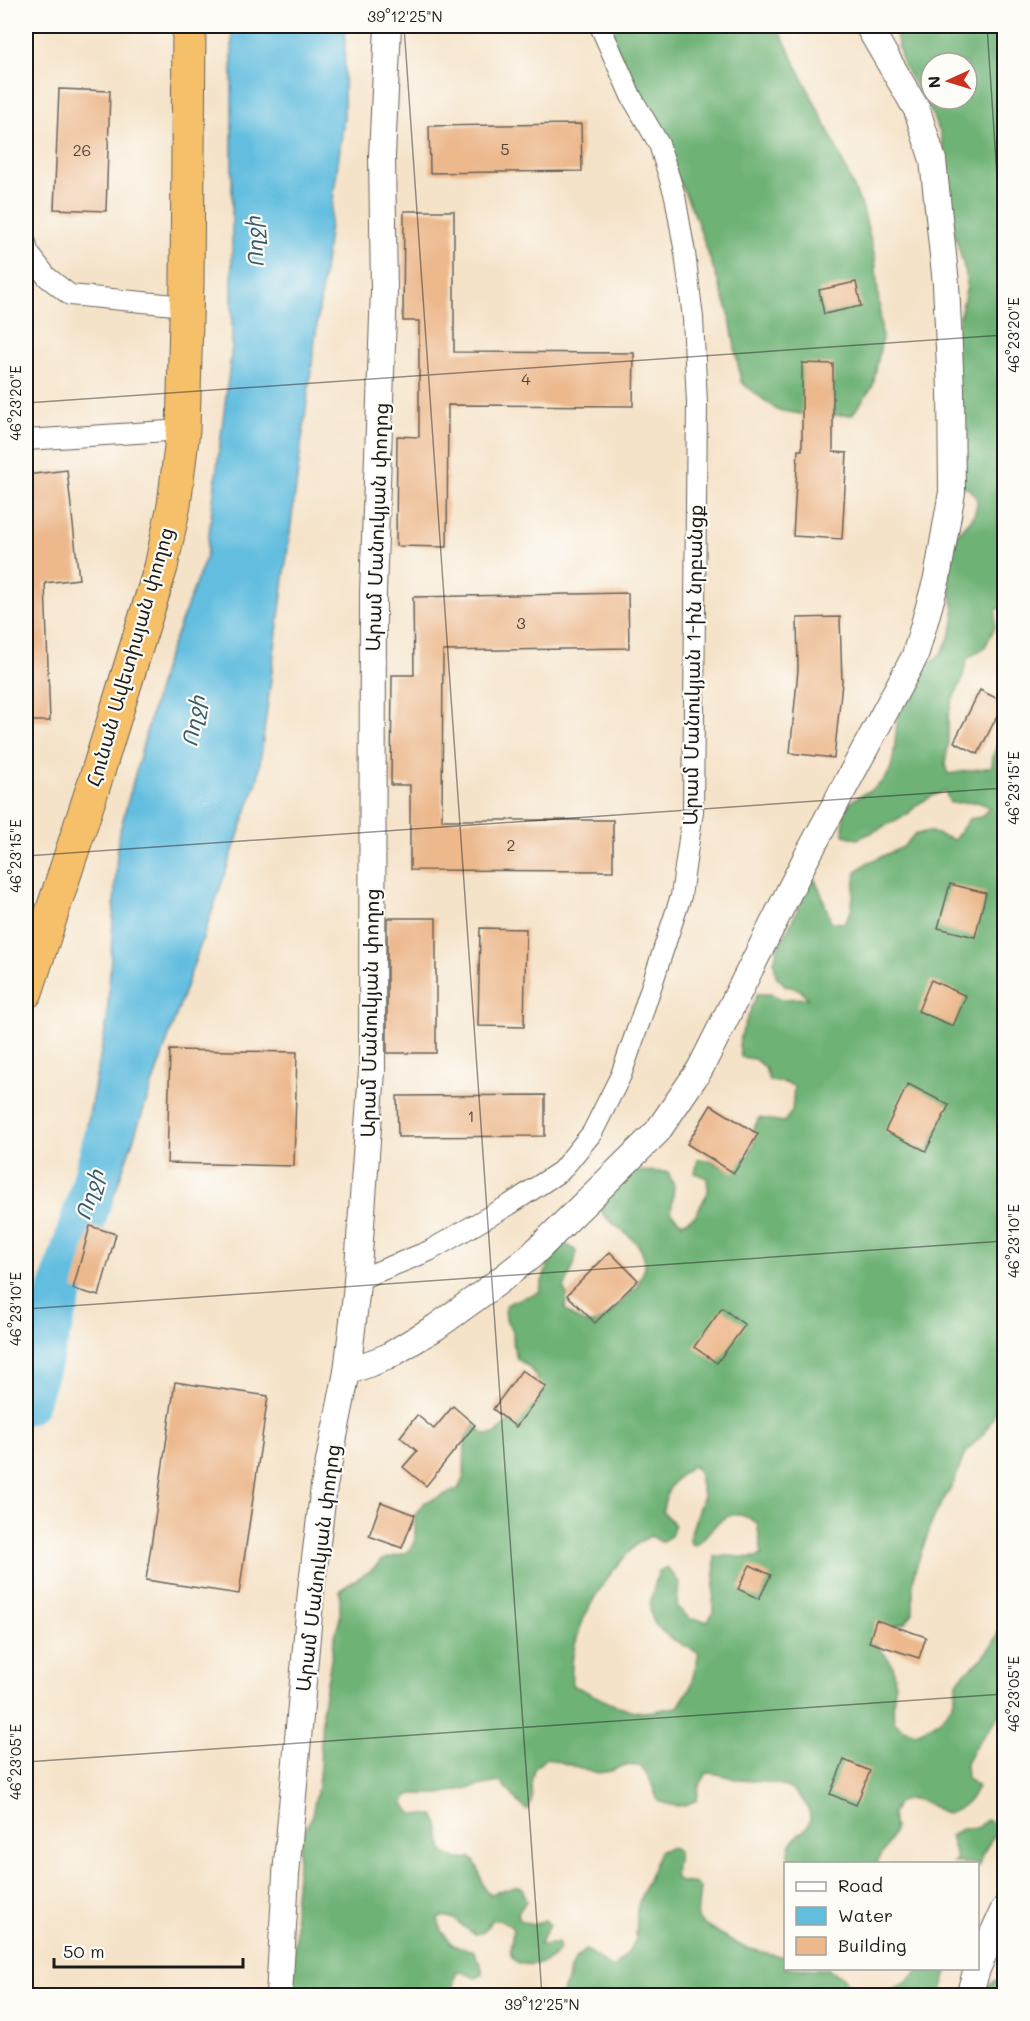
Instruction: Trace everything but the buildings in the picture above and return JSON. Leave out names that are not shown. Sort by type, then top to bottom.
[{"type":"highway","name":"Հունան Ավետիսյան փողոց","points":[[26,992],[96,778],[161,567],[174,505],[183,430],[187,283],[189,26]]},
{"type":"street","name":"Արամ Մանուկյան փողոց","points":[[279,1995],[286,1875],[311,1591],[324,1486],[347,1372],[357,1280],[372,1071],[373,592],[384,290],[382,156],[388,26]]},
{"type":"street","name":"Արամ Մանուկյան 1-ին նրբանցք","points":[[357,1280],[429,1251],[561,1172],[592,1133],[621,1075],[681,896],[693,811],[697,403],[693,318],[686,253],[675,196],[659,144],[631,96],[600,26]]},
{"type":"street","points":[[347,1372],[387,1357],[436,1327],[494,1285],[531,1256],[657,1132],[700,1070],[804,862],[915,656],[938,578],[952,492],[951,388],[946,284],[933,160],[917,110],[868,26]]},
{"type":"street","points":[[26,243],[28,252],[47,277],[70,295],[185,306]]},
{"type":"street","points":[[26,440],[183,430]]},
{"type":"street","points":[[979,1966],[1005,1909]]},
{"type":"street","points":[[969,1995],[977,1970]]},
{"type":"green space","points":[[608,26],[777,26],[833,140],[863,209],[875,257],[882,339],[873,386],[852,415],[812,416],[777,410],[741,382],[729,313],[694,213]]},
{"type":"green space","points":[[896,26],[1004,26],[1004,606],[996,610],[995,627],[985,647],[967,659],[948,718],[948,746],[945,764],[948,774],[992,767],[993,754],[1004,738],[1004,1386],[992,1420],[984,1433],[965,1453],[955,1480],[934,1517],[915,1570],[913,1613],[905,1623],[891,1627],[875,1643],[893,1666],[894,1721],[904,1729],[916,1733],[934,1724],[948,1711],[954,1699],[958,1681],[988,1651],[1004,1617],[1004,1709],[973,1750],[966,1764],[967,1778],[978,1787],[968,1801],[958,1810],[947,1814],[923,1801],[912,1799],[897,1803],[892,1815],[894,1830],[877,1862],[789,1862],[791,1844],[806,1829],[810,1819],[804,1802],[797,1794],[781,1785],[715,1774],[707,1773],[699,1786],[697,1800],[678,1806],[658,1801],[649,1777],[640,1766],[625,1765],[598,1773],[546,1758],[534,1769],[531,1783],[532,1798],[528,1811],[499,1782],[440,1794],[412,1794],[406,1797],[404,1804],[413,1814],[434,1815],[445,1854],[457,1859],[471,1858],[478,1867],[483,1886],[490,1894],[522,1887],[526,1901],[518,1913],[520,1920],[533,1925],[545,1920],[550,1925],[539,1944],[558,1942],[560,1949],[546,1961],[523,1964],[513,1959],[511,1955],[512,1927],[499,1920],[492,1920],[483,1932],[476,1934],[454,1919],[438,1917],[447,1938],[459,1948],[473,1950],[482,1968],[482,1975],[476,1978],[457,1971],[453,1985],[457,1995],[286,1995],[296,1937],[294,1908],[300,1841],[311,1818],[317,1792],[322,1711],[340,1618],[340,1591],[381,1560],[406,1553],[415,1543],[415,1515],[423,1503],[458,1489],[464,1477],[465,1438],[475,1425],[484,1435],[496,1434],[505,1424],[539,1402],[539,1387],[533,1371],[517,1359],[513,1344],[513,1331],[506,1320],[505,1306],[539,1292],[547,1266],[564,1243],[576,1251],[575,1262],[564,1290],[567,1295],[565,1309],[576,1319],[586,1323],[604,1318],[637,1287],[645,1265],[641,1249],[604,1215],[597,1203],[629,1171],[668,1172],[674,1186],[671,1213],[682,1223],[695,1216],[708,1192],[707,1178],[695,1173],[698,1159],[712,1161],[723,1168],[748,1156],[754,1144],[752,1132],[759,1118],[784,1122],[792,1111],[794,1086],[769,1081],[765,1067],[754,1059],[741,1057],[739,1045],[757,994],[770,994],[782,999],[808,998],[799,989],[786,986],[776,976],[774,961],[797,911],[802,884],[815,880],[831,922],[844,923],[851,912],[856,872],[867,863],[903,847],[914,835],[928,831],[954,840],[969,819],[981,817],[990,807],[977,802],[950,803],[945,791],[932,796],[918,804],[908,814],[871,833],[857,839],[844,835],[843,820],[846,809],[857,797],[881,783],[891,767],[901,704],[907,688],[917,674],[937,658],[950,636],[955,614],[948,576],[949,550],[954,538],[971,520],[977,499],[969,489],[957,484],[954,340],[967,286],[950,208],[949,180],[941,135],[930,111],[979,111],[979,51],[919,51],[919,92],[903,65]],"holes":[[[692,1466],[697,1469],[703,1495],[689,1539],[692,1545],[698,1544],[724,1518],[738,1515],[757,1523],[762,1555],[758,1557],[715,1556],[713,1612],[708,1621],[690,1619],[677,1607],[679,1582],[667,1567],[658,1572],[650,1605],[654,1622],[667,1635],[699,1653],[690,1688],[678,1707],[644,1712],[634,1711],[607,1702],[572,1685],[574,1650],[578,1634],[601,1587],[642,1540],[651,1536],[661,1542],[671,1536],[675,1525],[663,1512],[666,1497],[675,1480]]]},
{"type":"green space","points":[[987,1820],[999,1827],[982,1855],[979,1865],[979,1862],[954,1862],[957,1860],[950,1836],[963,1828],[976,1828]]},
{"type":"green space","points":[[672,1847],[678,1852],[675,1876],[680,1882],[696,1883],[700,1888],[697,1918],[702,1924],[745,1948],[784,1957],[784,1970],[830,1970],[843,1977],[850,1988],[848,1995],[562,1995],[572,1965],[580,1954],[586,1950],[609,1966],[615,1967],[636,1940],[637,1910],[660,1851]]},
{"type":"green space","points":[[919,1970],[948,1970],[942,1989],[943,1995],[881,1995],[907,1982]]},
{"type":"green space","points":[[1004,1976],[1004,1995],[970,1995],[978,1990]]},
{"type":"water","points":[[232,26],[345,26],[344,117],[258,778],[111,1204],[74,1193],[107,1021],[118,838],[164,666],[206,557],[232,347]]},
{"type":"waterway","name":"Ողջի","points":[[26,1402],[90,1198],[106,1138]]}]
